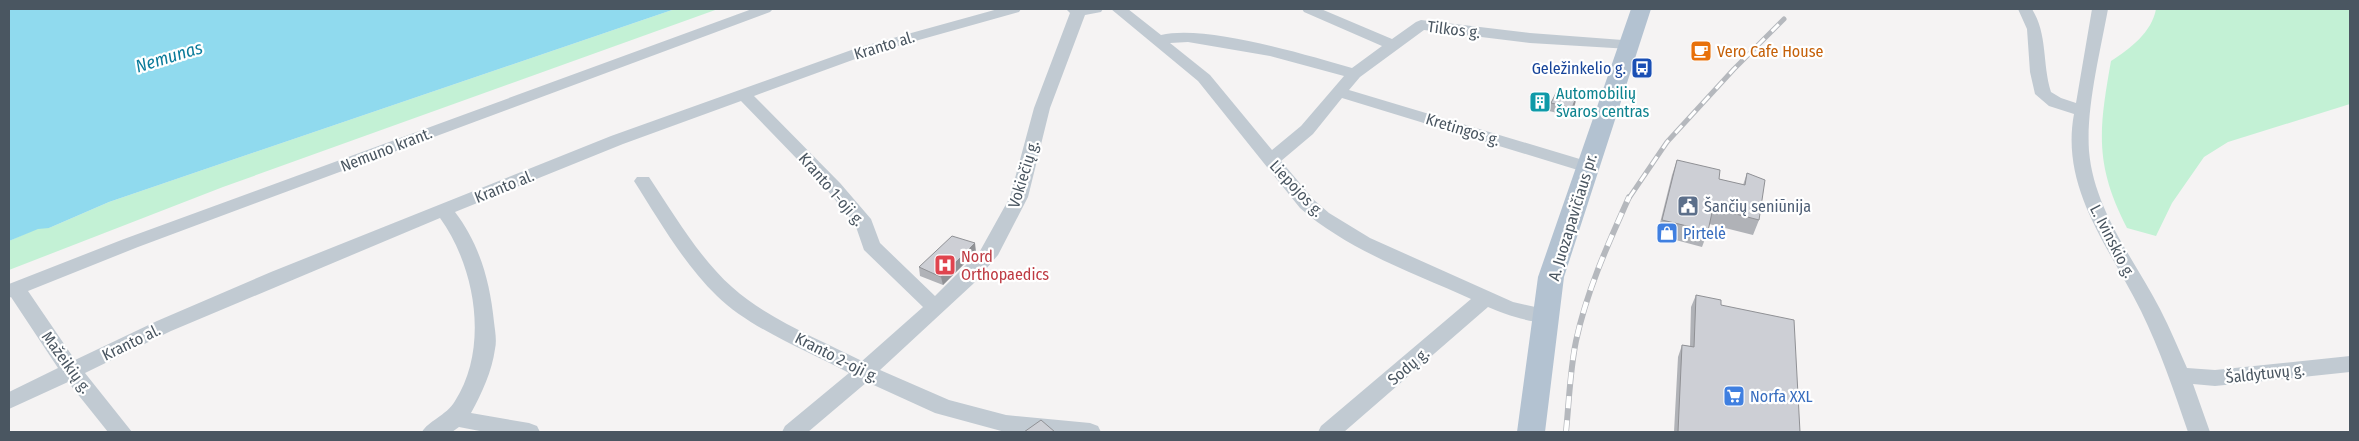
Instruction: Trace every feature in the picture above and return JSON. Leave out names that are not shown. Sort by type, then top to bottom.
[{"type":"main road","name":"A. Juozapavičiaus pr.","points":[[1531,432],[1546,316],[1558,251],[1641,9]]},
{"type":"street","name":"Nemuno krant.","points":[[12,290],[131,242],[765,9]]},
{"type":"street","name":"Kranto al.","points":[[9,401],[199,311],[617,140],[863,50],[1014,9]]},
{"type":"street","name":"Vokiečių g.","points":[[792,432],[863,372],[935,307],[966,279],[988,255],[1008,221],[1019,197],[1042,108],[1083,9]]},
{"type":"street","name":"Liepojos g.","points":[[1119,9],[1204,78],[1307,204],[1340,229],[1363,242],[1486,299],[1508,308],[1546,316]]},
{"type":"street","points":[[1309,9],[1394,45]]},
{"type":"street","points":[[2025,9],[2036,28],[2038,63],[2043,94],[2054,102],[2083,111]]},
{"type":"street","name":"L. Ivinskio g.","points":[[2100,9],[2079,145],[2082,165],[2097,215],[2110,242],[2149,308],[2180,375],[2199,432]]},
{"type":"street","name":"Tilkos g.","points":[[1271,160],[1307,130],[1354,74],[1421,25],[1530,38],[1630,44]]},
{"type":"street","points":[[1158,41],[1172,37],[1188,37],[1256,47],[1285,53],[1354,74]]},
{"type":"street","name":"Kretingos g.","points":[[1339,92],[1587,167]]},
{"type":"street","name":"Kranto 1-oji g.","points":[[744,95],[834,187],[864,223],[871,246],[935,307]]},
{"type":"street","name":"Kranto 2-oji g.","points":[[643,181],[685,245],[731,298],[752,313],[863,372],[943,408],[1006,424],[1090,432]]},
{"type":"street","points":[[433,432],[455,418],[468,399],[482,364],[486,346],[483,294],[476,270],[444,210]]},
{"type":"street","name":"Mažeikių g.","points":[[12,290],[71,372],[121,432]]},
{"type":"street","name":"Sodų g.","points":[[1329,432],[1486,299]]},
{"type":"street","name":"Šaldytuvų g.","points":[[2180,375],[2215,378],[2350,364]]},
{"type":"street","points":[[455,418],[529,432]]},
{"type":"green space","points":[[675,9],[718,9],[223,187],[9,270],[9,241],[38,228],[49,228],[109,202]]},
{"type":"green space","points":[[2156,9],[2350,9],[2350,104],[2228,142],[2204,157],[2172,203],[2156,236],[2127,228],[2116,205],[2104,165],[2102,127],[2111,61],[2139,39],[2150,25]]},
{"type":"water","name":"Nemunas","points":[[9,9],[675,9],[109,202],[49,228],[38,229],[9,241]]},
{"type":"building","points":[[1557,91],[1577,95],[1572,108],[1551,103]]},
{"type":"building","points":[[1677,160],[1720,170],[1719,179],[1745,185],[1747,173],[1765,180],[1759,220],[1713,208],[1708,231],[1662,220]]},
{"type":"building","points":[[952,236],[975,243],[941,277],[919,267]]},
{"type":"building","name":"Norfa XXL","points":[[1696,295],[1721,300],[1721,305],[1794,320],[1800,432],[1678,432],[1682,345],[1694,347]]},
{"type":"building","points":[[1041,420],[1055,432],[1024,432]]},
{"type":"railway","points":[[1629,198],[1667,142],[1734,69],[1784,19]]},
{"type":"railway","points":[[1566,432],[1572,363],[1581,322],[1599,267],[1629,197]]},
{"type":"place","name":"Vero Cafe House","points":[[1701,51]]},
{"type":"place","name":"Geležinkelio g.","points":[[1642,68]]},
{"type":"place","name":"Automobilių švaros centras","points":[[1540,102]]},
{"type":"place","name":"Šančių seniūnija","points":[[1688,206]]},
{"type":"place","name":"Pirtelė","points":[[1667,233]]},
{"type":"place","name":"Nord Orthopaedics","points":[[945,265]]},
{"type":"place","name":"Norfa XXL","points":[[1734,396]]}]
